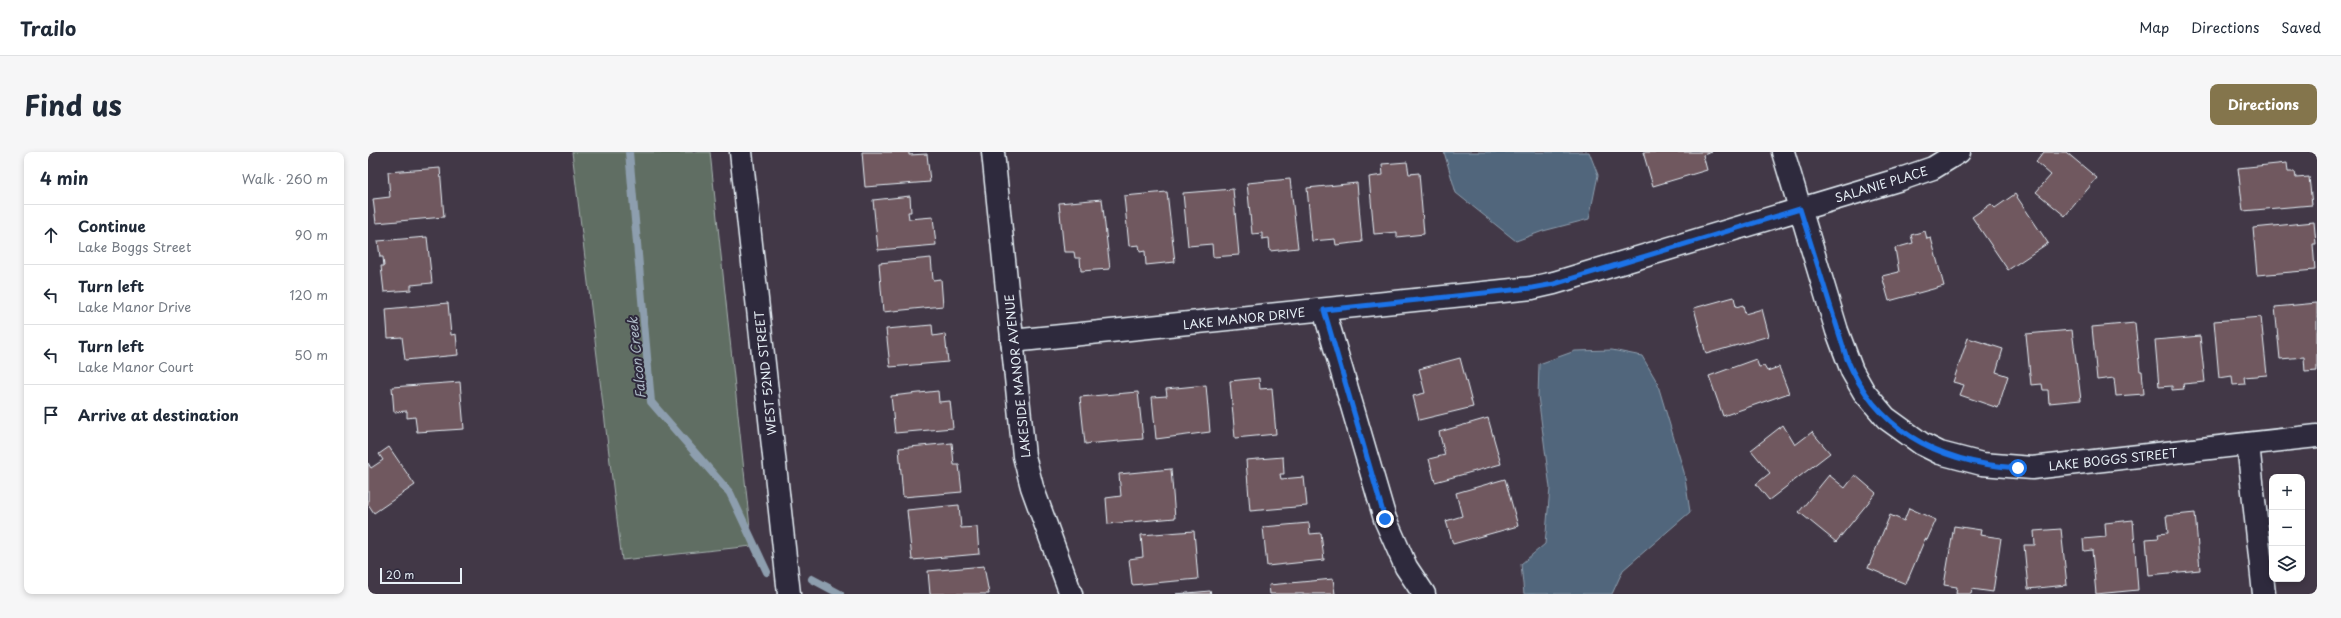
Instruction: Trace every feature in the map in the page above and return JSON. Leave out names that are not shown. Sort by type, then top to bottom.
[{"type":"street","name":"WEST 52ND STREET","points":[[741,152],[789,594]]},
{"type":"street","name":"LAKESIDE MANOR AVENUE","points":[[993,152],[1024,456],[1032,487],[1071,594]]},
{"type":"street","name":"LAKE BOGGS STREET","points":[[1783,152],[1837,331],[1852,371],[1869,398],[1886,418],[1922,444],[1940,453],[1982,464],[2032,468],[2317,436]]},
{"type":"street","name":"SALANIE PLACE","points":[[1800,209],[1933,168],[1959,152]]},
{"type":"street","name":"LAKE MANOR DRIVE","points":[[1012,341],[1532,288],[1554,284],[1800,209]]},
{"type":"street","points":[[1324,310],[1385,519],[1399,553],[1424,594]]},
{"type":"street","points":[[2248,444],[2264,594]]},
{"type":"green space","points":[[572,152],[710,152],[752,546],[622,560]]},
{"type":"water","points":[[1444,152],[1589,152],[1598,175],[1589,219],[1543,231],[1516,241],[1456,193]]},
{"type":"water","points":[[1612,350],[1642,356],[1657,382],[1684,472],[1690,512],[1623,570],[1612,594],[1524,594],[1521,564],[1545,544],[1550,488],[1538,396],[1539,364],[1575,351]]},
{"type":"building","points":[[862,152],[909,152],[909,155],[927,154],[930,182],[865,187]]},
{"type":"building","points":[[1643,152],[1712,152],[1703,155],[1707,170],[1653,186]]},
{"type":"building","points":[[2044,152],[2066,152],[2097,178],[2065,216],[2036,192],[2051,175],[2036,162]]},
{"type":"building","points":[[1407,162],[1409,174],[1419,173],[1424,234],[1397,237],[1397,232],[1374,234],[1369,177],[1383,175],[1382,164]]},
{"type":"building","points":[[2287,163],[2288,172],[2295,172],[2296,178],[2309,177],[2312,205],[2243,211],[2238,168]]},
{"type":"building","points":[[440,168],[444,217],[376,223],[373,199],[390,197],[388,172]]},
{"type":"building","points":[[1290,179],[1298,248],[1270,251],[1269,238],[1262,239],[1262,233],[1252,234],[1247,183]]},
{"type":"building","points":[[1357,183],[1362,242],[1336,245],[1335,239],[1312,241],[1307,188]]},
{"type":"building","points":[[1233,189],[1239,255],[1213,257],[1212,244],[1188,246],[1183,193]]},
{"type":"building","points":[[1167,192],[1175,262],[1146,265],[1145,251],[1140,252],[1139,245],[1129,246],[1124,196]]},
{"type":"building","points":[[2015,194],[2048,243],[2008,270],[1972,217],[1991,204],[1995,208]]},
{"type":"building","points":[[910,196],[911,212],[908,212],[909,219],[933,217],[936,245],[878,250],[873,200]]},
{"type":"building","points":[[1102,199],[1110,269],[1081,271],[1080,258],[1075,258],[1074,252],[1064,252],[1059,203]]},
{"type":"building","points":[[2314,222],[2316,244],[2313,244],[2315,270],[2257,275],[2253,228]]},
{"type":"building","points":[[1925,231],[1927,239],[1931,238],[1944,286],[1889,301],[1882,276],[1899,272],[1895,248],[1913,243],[1911,235]]},
{"type":"building","points":[[427,237],[432,283],[411,285],[411,290],[384,292],[381,266],[384,266],[383,257],[380,257],[378,241]]},
{"type":"building","points":[[931,258],[933,280],[941,279],[943,306],[883,312],[879,263]]},
{"type":"building","points":[[1734,297],[1736,307],[1743,305],[1745,314],[1762,309],[1769,336],[1706,354],[1694,308]]},
{"type":"building","points":[[448,303],[451,335],[456,334],[458,355],[405,360],[402,337],[388,338],[386,309]]},
{"type":"building","points":[[2317,303],[2317,371],[2305,372],[2304,357],[2280,359],[2275,307]]},
{"type":"building","points":[[2261,317],[2267,375],[2244,377],[2245,384],[2233,385],[2232,376],[2219,378],[2214,321]]},
{"type":"building","points":[[2135,323],[2144,394],[2116,396],[2114,378],[2097,380],[2092,327]]},
{"type":"building","points":[[932,325],[933,336],[945,334],[948,362],[890,367],[886,329]]},
{"type":"building","points":[[2072,330],[2081,400],[2049,403],[2048,390],[2043,390],[2042,384],[2031,385],[2026,334]]},
{"type":"building","points":[[2200,336],[2205,382],[2183,384],[2184,389],[2172,390],[2172,386],[2159,387],[2155,340]]},
{"type":"building","points":[[1968,338],[2003,349],[1996,372],[2008,376],[1998,408],[1960,395],[1964,385],[1953,382]]},
{"type":"building","points":[[1460,358],[1473,407],[1419,420],[1413,396],[1425,393],[1419,369]]},
{"type":"building","points":[[1756,359],[1759,367],[1764,366],[1767,371],[1779,367],[1789,393],[1723,416],[1709,376]]},
{"type":"building","points":[[1259,378],[1260,389],[1272,388],[1276,434],[1235,438],[1230,381]]},
{"type":"building","points":[[460,382],[464,429],[417,432],[415,417],[407,418],[407,411],[394,412],[392,387]]},
{"type":"building","points":[[1206,385],[1210,432],[1156,439],[1152,397],[1167,396],[1166,389]]},
{"type":"building","points":[[938,391],[939,402],[950,401],[953,428],[895,433],[891,396]]},
{"type":"building","points":[[1138,392],[1143,439],[1085,444],[1080,397]]},
{"type":"building","points":[[1488,418],[1501,464],[1435,482],[1429,459],[1445,455],[1439,432]]},
{"type":"building","points":[[1783,425],[1795,445],[1812,432],[1830,453],[1769,500],[1756,484],[1770,473],[1751,450]]},
{"type":"building","points":[[952,443],[954,465],[959,465],[962,492],[903,497],[899,448]]},
{"type":"building","points":[[389,447],[415,485],[374,513],[368,504],[368,463],[371,468],[383,460],[379,454]]},
{"type":"building","points":[[1283,457],[1284,474],[1280,474],[1281,479],[1304,477],[1307,506],[1250,511],[1246,460]]},
{"type":"building","points":[[1171,469],[1175,518],[1108,524],[1106,498],[1121,496],[1119,474]]},
{"type":"building","points":[[1829,475],[1845,488],[1855,475],[1876,493],[1836,542],[1799,512]]},
{"type":"building","points":[[1505,479],[1518,526],[1453,544],[1446,521],[1462,516],[1456,493]]},
{"type":"building","points":[[959,505],[961,528],[977,527],[979,554],[912,560],[907,510]]},
{"type":"building","points":[[1909,508],[1936,520],[1927,540],[1925,539],[1906,584],[1868,568],[1890,515],[1904,521]]},
{"type":"building","points":[[2195,513],[2200,570],[2149,575],[2146,539],[2159,538],[2158,534],[2168,533],[2166,516]]},
{"type":"building","points":[[2133,520],[2138,590],[2096,594],[2092,550],[2084,551],[2083,539],[2106,537],[2105,523]]},
{"type":"building","points":[[1309,523],[1310,534],[1321,533],[1324,560],[1267,566],[1263,527]]},
{"type":"building","points":[[1954,526],[1981,530],[1980,535],[2001,538],[1993,592],[1972,589],[1971,594],[1956,594],[1957,587],[1944,585]]},
{"type":"building","points":[[2061,529],[2067,585],[2028,589],[2024,545],[2035,545],[2034,531]]},
{"type":"building","points":[[1194,531],[1198,579],[1132,585],[1129,559],[1143,557],[1141,535]]},
{"type":"building","points":[[984,566],[989,594],[930,594],[928,571]]},
{"type":"building","points":[[1333,579],[1335,594],[1270,594],[1269,585]]},
{"type":"building","points":[[1210,591],[1211,594],[1176,594]]},
{"type":"waterway","name":"Falcon Creek","points":[[629,152],[651,402],[730,493],[767,572]]},
{"type":"waterway","name":"Falcon Creek","points":[[812,579],[840,594]]},
{"type":"route","points":[[1385,519],[1324,310],[1532,288],[1554,284],[1800,209],[1847,359],[1864,392],[1874,404],[1886,418],[1901,430],[1922,444],[1940,453],[1961,460],[2002,467],[2018,468]]}]
